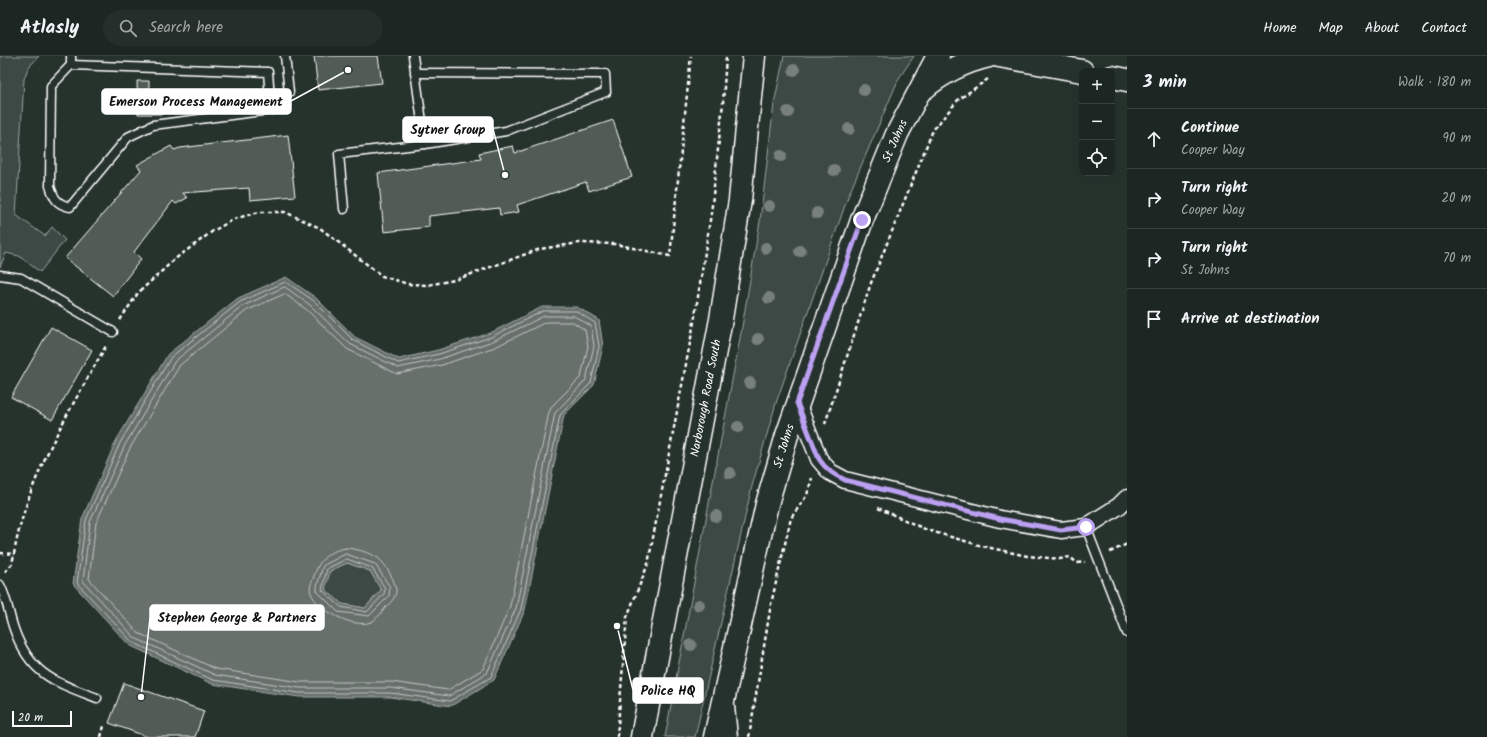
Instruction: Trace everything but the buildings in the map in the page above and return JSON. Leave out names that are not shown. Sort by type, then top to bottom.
[{"type":"main road","name":"Narborough Road South","points":[[642,737],[721,319],[740,200],[754,56]]},
{"type":"main road","name":"St Johns","points":[[714,737],[767,504],[797,403],[862,220],[897,134],[916,94],[938,56]]},
{"type":"main road","points":[[916,94],[939,75],[961,64],[989,56]]},
{"type":"main road","points":[[999,56],[1079,70]]},
{"type":"main road","points":[[1115,78],[1127,80]]},
{"type":"street","points":[[797,403],[819,459],[830,472],[845,480],[1000,519],[1061,530],[1086,527],[1119,506],[1127,498]]},
{"type":"street","points":[[724,693],[729,737]]},
{"type":"lane","points":[[71,56],[71,65],[51,86],[50,186],[54,198],[60,205],[70,207],[128,137],[138,131],[153,125],[271,110],[268,72],[71,65]]},
{"type":"lane","points":[[285,56],[289,92]]},
{"type":"lane","points":[[413,56],[425,144]]},
{"type":"lane","points":[[344,209],[338,154],[425,144],[506,131],[606,92],[605,74],[415,73]]},
{"type":"lane","points":[[0,274],[21,278],[113,332]]},
{"type":"lane","points":[[1086,527],[1127,633]]},
{"type":"lane","points":[[0,585],[14,629],[24,652],[32,663],[42,674],[97,698]]},
{"type":"path","points":[[0,577],[12,564],[18,528],[36,479],[69,409],[113,332],[138,293],[174,259],[213,231],[234,219],[259,212],[285,212],[320,228],[382,276],[408,284],[427,285],[455,280],[540,249],[580,243],[615,244],[670,256],[691,56]]},
{"type":"path","points":[[617,737],[628,617],[648,564],[694,322],[711,214],[723,103],[726,56]]},
{"type":"path","points":[[749,737],[771,604],[790,525],[792,518],[807,495],[826,441],[826,420],[871,283],[933,130],[958,100],[991,78]]},
{"type":"path","points":[[813,478],[819,481]]},
{"type":"path","points":[[872,506],[927,530],[1027,556],[1060,559],[1070,557],[1077,563],[1097,557],[1127,544]]},
{"type":"path","points":[[0,553],[14,554]]},
{"type":"path","points":[[100,737],[104,726]]},
{"type":"shaded area","points":[[0,56],[39,56],[28,68],[24,79],[16,215],[45,236],[52,227],[65,240],[40,272],[19,256],[6,253],[0,267]]},
{"type":"shaded area","points":[[784,56],[914,56],[899,78],[849,194],[776,403],[752,486],[695,737],[665,737],[741,333],[760,221],[774,104]]},
{"type":"shaded area","points":[[347,563],[370,571],[381,590],[365,608],[342,604],[325,589],[330,571]]},
{"type":"water","points":[[286,277],[316,298],[355,337],[399,359],[438,350],[490,333],[542,307],[577,307],[599,320],[603,346],[594,385],[564,415],[525,610],[494,680],[451,706],[390,697],[299,697],[212,684],[129,645],[73,584],[82,519],[116,441],[168,354],[238,298]],"holes":[[[347,563],[370,571],[381,590],[365,608],[342,604],[325,589],[330,571]]]},
{"type":"place","name":"Emerson Process Management","points":[[348,70]]},
{"type":"place","name":"Sytner Group","points":[[505,175]]},
{"type":"place","name":"Police HQ","points":[[617,626]]},
{"type":"place","name":"Stephen George & Partners","points":[[141,697]]},
{"type":"route","points":[[862,220],[844,267],[797,403],[823,466],[830,472],[845,480],[1000,519],[1061,530],[1086,527]]}]
